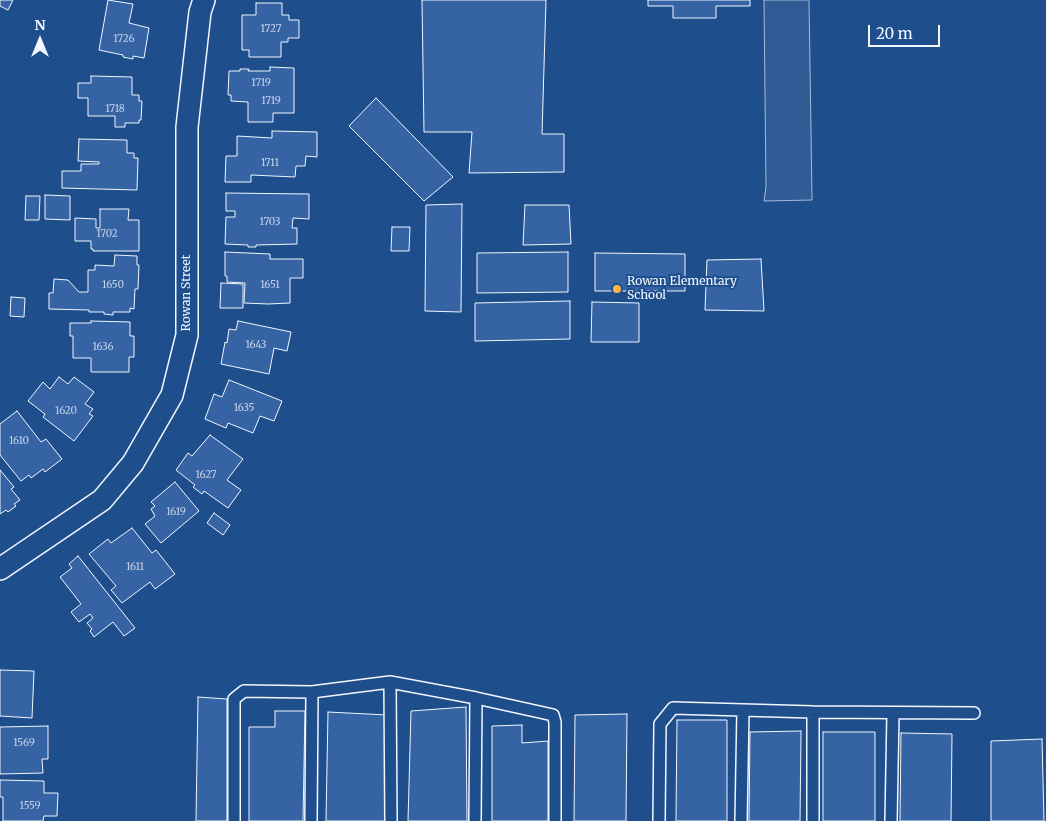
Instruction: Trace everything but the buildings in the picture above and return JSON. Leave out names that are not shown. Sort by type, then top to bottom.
[{"type":"street","name":"Rowan Street","points":[[0,569],[102,500],[133,463],[172,395],[188,335],[188,127],[200,12],[204,0]]},
{"type":"lane","points":[[390,682],[390,821]]},
{"type":"lane","points":[[234,821],[234,699],[244,691],[312,692],[390,682],[553,715],[555,722],[555,821]]},
{"type":"lane","points":[[311,821],[312,692]]},
{"type":"lane","points":[[476,698],[476,821]]},
{"type":"lane","points":[[659,821],[660,724],[673,708],[974,714]]},
{"type":"lane","points":[[741,821],[743,710]]},
{"type":"lane","points":[[813,712],[813,821]]},
{"type":"lane","points":[[891,821],[893,713]]},
{"type":"shaded area","points":[[764,0],[809,0],[812,200],[764,201],[766,187]]},
{"type":"place","name":"Rowan Elementary School","points":[[617,289]]}]
